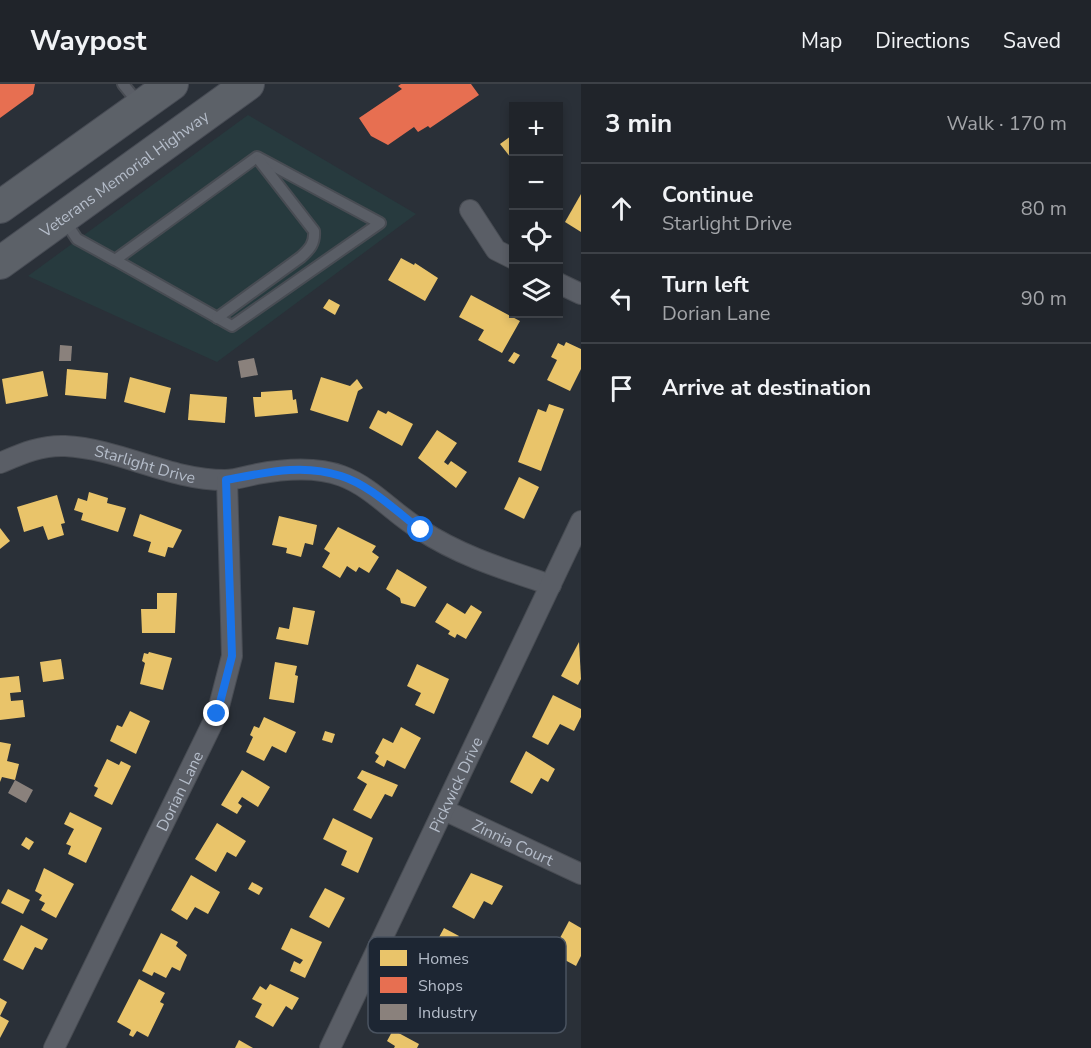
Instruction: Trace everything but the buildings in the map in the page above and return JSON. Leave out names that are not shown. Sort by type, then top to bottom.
[{"type":"main road","points":[[0,207],[133,95],[172,84]]},
{"type":"main road","name":"Veterans Memorial Highway","points":[[0,263],[248,84]]},
{"type":"street","points":[[470,210],[496,250],[509,257]]},
{"type":"street","points":[[563,285],[581,294]]},
{"type":"street","name":"Starlight Drive","points":[[0,463],[32,449],[65,447],[116,455],[171,474],[226,480],[277,470],[307,469],[342,476],[370,492],[421,530],[474,558],[551,585]]},
{"type":"street","name":"Dorian Lane","points":[[54,1048],[217,714],[232,656],[226,480]]},
{"type":"street","name":"Pickwick Drive","points":[[383,937],[581,521]]},
{"type":"street","name":"Zinnia Court","points":[[444,810],[581,874]]},
{"type":"street","name":"Pickwick Drive","points":[[330,1048],[368,969]]},
{"type":"lane","points":[[63,218],[77,239],[232,327],[380,223],[257,157]]},
{"type":"lane","points":[[115,260],[257,157]]},
{"type":"lane","points":[[217,318],[301,257],[315,239],[314,231],[257,157]]},
{"type":"green space","points":[[248,115],[416,214],[217,362],[28,276]]},
{"type":"route","points":[[217,714],[232,656],[226,480],[277,470],[307,469],[342,476],[370,492],[421,530]]}]
